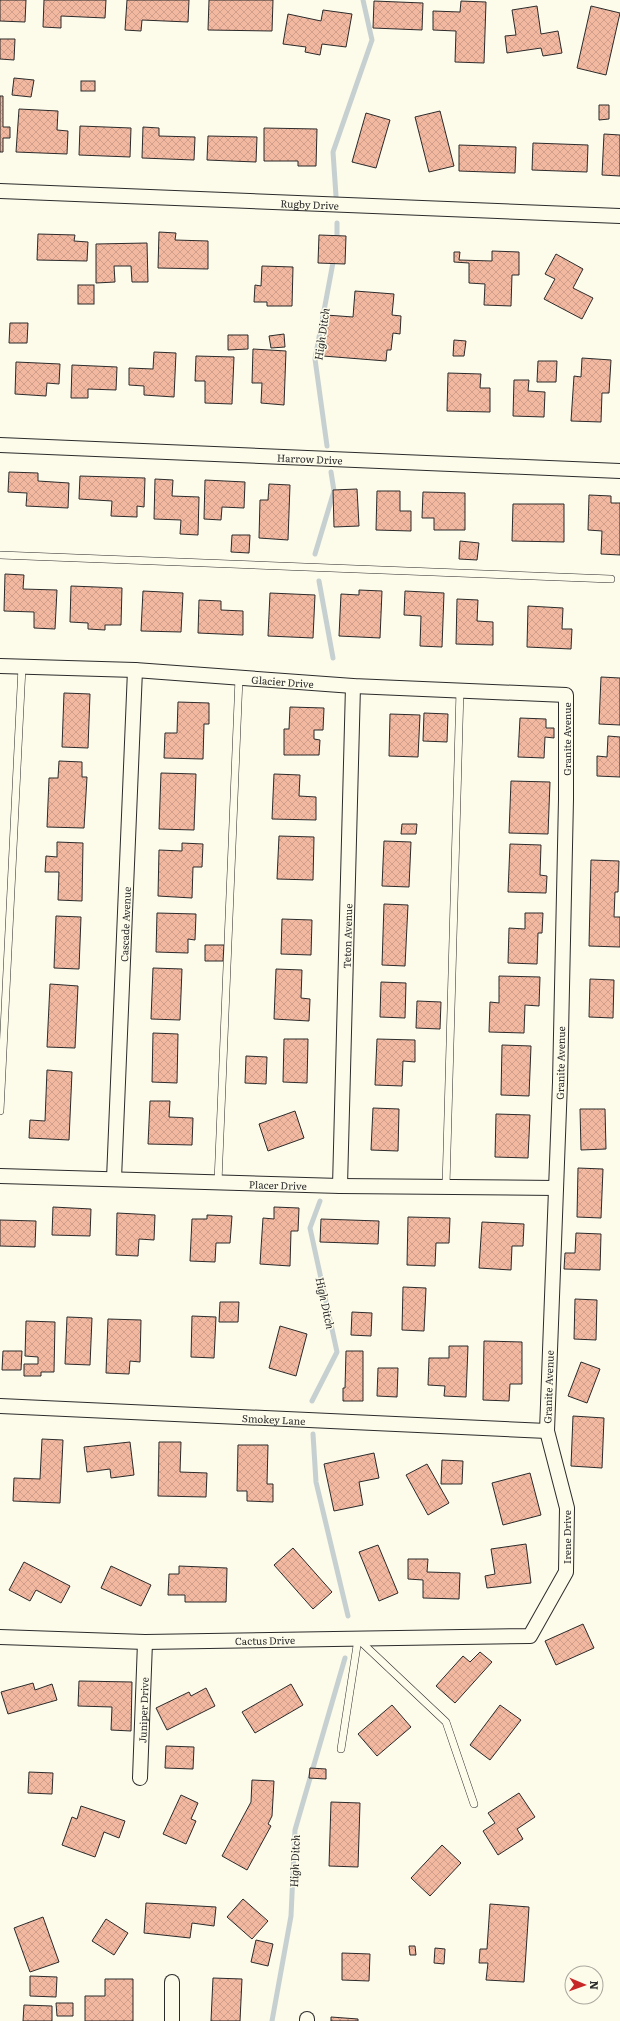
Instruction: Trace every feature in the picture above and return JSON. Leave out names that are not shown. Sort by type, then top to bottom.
[{"type":"street","name":"Rugby Drive","points":[[0,191],[620,216]]},
{"type":"street","name":"Harrow Drive","points":[[0,445],[620,471]]},
{"type":"street","name":"Glacier Drive","points":[[0,666],[134,670],[353,686],[566,695]]},
{"type":"street","name":"Cascade Avenue","points":[[114,1179],[134,670]]},
{"type":"street","name":"Teton Avenue","points":[[340,1186],[353,686]]},
{"type":"street","name":"Granite Avenue","points":[[546,1431],[556,1188],[566,799],[566,695]]},
{"type":"street","name":"Placer Drive","points":[[0,1176],[340,1186],[556,1188]]},
{"type":"street","name":"Smokey Lane","points":[[0,1406],[546,1431]]},
{"type":"street","name":"Irene Drive","points":[[530,1636],[566,1572],[567,1508],[546,1431]]},
{"type":"street","name":"Cactus Drive","points":[[0,1637],[145,1642],[530,1636]]},
{"type":"street","name":"Juniper Drive","points":[[140,1778],[145,1642]]},
{"type":"street","points":[[172,1982],[172,2021]]},
{"type":"lane","points":[[0,555],[611,579]]},
{"type":"lane","points":[[0,1111],[22,667]]},
{"type":"lane","points":[[218,1182],[239,678]]},
{"type":"lane","points":[[446,1186],[460,690]]},
{"type":"lane","points":[[341,1750],[358,1639]]},
{"type":"lane","points":[[358,1639],[446,1722],[474,1804]]},
{"type":"building","points":[[0,0],[26,0],[25,22],[0,21]]},
{"type":"building","points":[[44,0],[106,0],[105,18],[61,16],[61,28],[43,27]]},
{"type":"building","points":[[127,0],[189,0],[188,22],[142,20],[141,31],[125,30]]},
{"type":"building","points":[[209,0],[273,0],[272,31],[208,30]]},
{"type":"building","points":[[374,1],[423,3],[422,30],[373,28]]},
{"type":"building","points":[[461,1],[486,2],[484,63],[455,62],[456,31],[433,30],[433,11],[460,12]]},
{"type":"building","points":[[537,6],[541,34],[558,31],[562,53],[543,56],[541,48],[507,53],[505,36],[516,35],[512,10]]},
{"type":"building","points":[[591,6],[620,13],[606,75],[577,68]]},
{"type":"building","points":[[323,10],[352,14],[346,47],[322,44],[320,55],[305,52],[306,47],[283,44],[288,14],[321,21]]},
{"type":"building","points":[[0,39],[15,39],[14,60],[0,59]]},
{"type":"building","points":[[14,78],[34,80],[31,97],[12,95]]},
{"type":"building","points":[[81,81],[95,81],[95,91],[81,91]]},
{"type":"building","points":[[0,96],[3,96],[3,127],[10,127],[10,138],[3,138],[3,152],[0,152]]},
{"type":"building","points":[[599,105],[609,105],[609,119],[599,120]]},
{"type":"building","points":[[19,109],[58,111],[57,130],[68,131],[67,154],[16,152]]},
{"type":"building","points":[[440,111],[454,166],[429,172],[415,117]]},
{"type":"building","points":[[366,113],[390,120],[376,168],[352,162]]},
{"type":"building","points":[[80,126],[131,128],[130,157],[79,155]]},
{"type":"building","points":[[143,127],[159,128],[159,136],[195,137],[194,160],[142,158]]},
{"type":"building","points":[[264,128],[317,129],[316,166],[298,166],[298,161],[264,161]]},
{"type":"building","points":[[604,134],[620,135],[620,176],[602,175]]},
{"type":"building","points":[[208,136],[257,137],[256,162],[207,160]]},
{"type":"building","points":[[533,143],[588,145],[587,172],[532,170]]},
{"type":"building","points":[[459,145],[516,147],[515,173],[459,171]]},
{"type":"building","points":[[159,232],[176,233],[175,240],[208,241],[208,269],[158,268]]},
{"type":"building","points":[[38,234],[75,235],[74,241],[88,242],[87,261],[37,260]]},
{"type":"building","points":[[319,235],[346,236],[345,264],[318,263]]},
{"type":"building","points":[[147,243],[148,282],[132,282],[131,266],[114,266],[115,282],[96,283],[96,244]]},
{"type":"building","points":[[492,251],[519,252],[519,275],[512,275],[511,306],[484,305],[485,284],[469,283],[469,263],[454,262],[454,252],[460,252],[459,260],[492,261]]},
{"type":"building","points":[[556,254],[583,269],[573,288],[593,298],[582,319],[544,299],[555,279],[545,274]]},
{"type":"building","points":[[262,266],[293,267],[292,306],[267,306],[267,302],[254,302],[255,285],[261,286]]},
{"type":"building","points":[[78,285],[94,285],[94,304],[78,304]]},
{"type":"building","points":[[355,291],[394,294],[392,315],[401,316],[400,334],[393,333],[391,350],[387,350],[386,361],[323,356],[326,315],[353,317]]},
{"type":"building","points":[[10,323],[28,323],[27,343],[9,343]]},
{"type":"building","points":[[284,334],[285,347],[271,348],[269,336]]},
{"type":"building","points":[[228,335],[248,335],[248,349],[228,350]]},
{"type":"building","points":[[454,340],[466,341],[464,356],[453,356]]},
{"type":"building","points":[[253,349],[286,351],[284,405],[261,403],[262,383],[252,383]]},
{"type":"building","points":[[154,352],[176,353],[174,397],[144,395],[144,386],[129,385],[129,368],[153,369]]},
{"type":"building","points":[[196,356],[234,357],[232,404],[205,403],[205,381],[195,381]]},
{"type":"building","points":[[582,358],[611,360],[609,393],[602,393],[601,422],[571,421],[574,376],[581,377]]},
{"type":"building","points":[[538,361],[557,361],[556,382],[537,382]]},
{"type":"building","points":[[16,362],[60,364],[59,384],[47,383],[46,396],[15,394]]},
{"type":"building","points":[[72,365],[117,367],[116,390],[88,389],[88,398],[71,398]]},
{"type":"building","points":[[448,373],[481,374],[480,388],[490,388],[490,412],[447,411]]},
{"type":"building","points":[[514,380],[529,380],[528,391],[545,392],[544,417],[513,416]]},
{"type":"building","points":[[9,472],[38,473],[38,481],[69,483],[68,508],[26,506],[27,493],[8,492]]},
{"type":"building","points":[[80,476],[145,478],[144,507],[137,506],[137,517],[111,516],[112,501],[79,499]]},
{"type":"building","points":[[155,479],[173,480],[172,496],[199,497],[198,535],[180,534],[181,520],[154,519]]},
{"type":"building","points":[[205,480],[245,482],[244,508],[222,507],[221,520],[204,519]]},
{"type":"building","points":[[269,484],[290,485],[288,540],[259,538],[260,500],[268,500]]},
{"type":"building","points":[[357,489],[359,526],[334,527],[333,490]]},
{"type":"building","points":[[377,491],[400,491],[400,511],[411,511],[411,531],[376,530]]},
{"type":"building","points":[[423,492],[465,493],[465,530],[434,530],[434,518],[422,518]]},
{"type":"building","points":[[589,495],[611,496],[611,503],[620,503],[620,555],[601,554],[602,531],[588,530]]},
{"type":"building","points":[[513,504],[564,504],[564,542],[512,541]]},
{"type":"building","points":[[232,535],[250,535],[249,553],[231,552]]},
{"type":"building","points":[[460,541],[479,543],[477,560],[459,559]]},
{"type":"building","points":[[5,574],[24,575],[23,589],[57,590],[55,629],[34,628],[34,612],[4,611]]},
{"type":"building","points":[[71,586],[122,588],[121,625],[105,625],[105,630],[88,629],[88,623],[70,622]]},
{"type":"building","points":[[359,590],[382,591],[380,638],[339,636],[341,594],[359,595]]},
{"type":"building","points":[[143,591],[183,593],[181,632],[141,631]]},
{"type":"building","points":[[405,591],[444,593],[442,647],[420,646],[421,616],[404,615]]},
{"type":"building","points":[[270,593],[315,595],[313,638],[268,636]]},
{"type":"building","points":[[457,599],[478,600],[477,621],[493,622],[493,645],[456,644]]},
{"type":"building","points":[[199,600],[221,601],[221,610],[243,611],[243,635],[198,633]]},
{"type":"building","points":[[528,606],[563,608],[562,629],[572,629],[571,649],[527,647]]},
{"type":"building","points":[[601,677],[620,678],[620,725],[599,724]]},
{"type":"building","points":[[64,693],[90,694],[88,748],[62,747]]},
{"type":"building","points":[[178,702],[209,703],[209,724],[204,724],[203,759],[164,758],[165,733],[177,733]]},
{"type":"building","points":[[290,707],[324,708],[323,730],[314,730],[314,739],[320,740],[319,755],[284,755],[284,729],[289,729]]},
{"type":"building","points":[[424,713],[448,714],[447,742],[423,741]]},
{"type":"building","points":[[390,714],[420,715],[418,757],[389,756]]},
{"type":"building","points":[[520,718],[546,719],[546,728],[554,728],[554,738],[545,737],[544,758],[518,757]]},
{"type":"building","points":[[608,736],[620,737],[620,777],[597,776],[597,756],[607,757]]},
{"type":"building","points":[[59,761],[82,762],[82,777],[87,777],[84,828],[47,827],[49,778],[58,778]]},
{"type":"building","points":[[161,773],[196,774],[194,830],[159,829]]},
{"type":"building","points":[[274,774],[300,775],[299,796],[316,797],[316,820],[272,819]]},
{"type":"building","points":[[511,781],[550,782],[548,834],[509,833]]},
{"type":"building","points":[[402,824],[417,824],[416,834],[401,834]]},
{"type":"building","points":[[279,836],[314,837],[313,880],[277,879]]},
{"type":"building","points":[[384,841],[411,842],[409,887],[382,886]]},
{"type":"building","points":[[57,842],[83,843],[82,901],[58,900],[59,872],[45,872],[46,856],[57,857]]},
{"type":"building","points":[[182,843],[203,844],[202,867],[193,867],[192,898],[158,896],[159,850],[182,851]]},
{"type":"building","points":[[510,844],[541,845],[540,875],[547,876],[546,893],[508,892]]},
{"type":"building","points":[[591,860],[619,861],[618,892],[615,892],[614,917],[620,917],[620,947],[589,946]]},
{"type":"building","points":[[384,904],[408,905],[405,966],[382,965]]},
{"type":"building","points":[[157,913],[196,914],[195,940],[188,939],[188,953],[156,952]]},
{"type":"building","points":[[525,913],[543,913],[542,933],[538,933],[537,964],[508,963],[509,928],[525,929]]},
{"type":"building","points":[[56,916],[81,917],[79,969],[54,968]]},
{"type":"building","points":[[282,919],[312,920],[311,955],[281,954]]},
{"type":"building","points":[[205,945],[224,945],[223,961],[205,961]]},
{"type":"building","points":[[153,968],[182,969],[180,1020],[151,1019]]},
{"type":"building","points":[[276,969],[302,970],[301,998],[310,999],[309,1021],[274,1019]]},
{"type":"building","points":[[499,976],[540,977],[539,1006],[525,1005],[524,1033],[489,1032],[490,1002],[499,1003]]},
{"type":"building","points":[[590,979],[614,980],[613,1018],[589,1017]]},
{"type":"building","points":[[381,982],[406,983],[405,1018],[380,1017]]},
{"type":"building","points":[[50,984],[78,986],[75,1048],[47,1047]]},
{"type":"building","points":[[417,1001],[441,1002],[440,1029],[416,1028]]},
{"type":"building","points":[[153,1033],[178,1034],[177,1083],[152,1082]]},
{"type":"building","points":[[284,1039],[308,1039],[307,1083],[283,1082]]},
{"type":"building","points":[[377,1039],[415,1040],[415,1062],[403,1061],[402,1086],[375,1085]]},
{"type":"building","points":[[502,1045],[531,1046],[529,1096],[501,1095]]},
{"type":"building","points":[[246,1056],[267,1057],[266,1084],[245,1083]]},
{"type":"building","points":[[47,1070],[72,1072],[69,1140],[29,1138],[30,1120],[45,1121]]},
{"type":"building","points":[[150,1101],[170,1101],[169,1117],[193,1118],[192,1145],[148,1144]]},
{"type":"building","points":[[373,1108],[399,1109],[398,1151],[371,1150]]},
{"type":"building","points":[[580,1109],[605,1109],[606,1149],[581,1150]]},
{"type":"building","points":[[295,1111],[304,1138],[268,1151],[259,1124]]},
{"type":"building","points":[[496,1114],[530,1115],[528,1158],[495,1157]]},
{"type":"building","points":[[578,1168],[603,1169],[601,1218],[577,1217]]},
{"type":"building","points":[[53,1207],[91,1209],[90,1236],[52,1235]]},
{"type":"building","points":[[274,1207],[299,1208],[298,1231],[291,1231],[290,1266],[260,1264],[263,1218],[274,1219]]},
{"type":"building","points":[[117,1213],[155,1215],[154,1240],[139,1239],[138,1256],[116,1255]]},
{"type":"building","points":[[207,1215],[232,1216],[230,1243],[216,1243],[215,1262],[190,1261],[192,1219],[207,1219]]},
{"type":"building","points":[[408,1217],[450,1218],[449,1243],[436,1243],[435,1266],[407,1265]]},
{"type":"building","points":[[321,1219],[379,1221],[378,1244],[320,1242]]},
{"type":"building","points":[[0,1220],[36,1221],[35,1247],[0,1246]]},
{"type":"building","points":[[482,1222],[524,1224],[523,1246],[512,1246],[511,1270],[479,1268]]},
{"type":"building","points":[[576,1233],[601,1234],[600,1270],[564,1269],[565,1253],[575,1253]]},
{"type":"building","points":[[403,1287],[426,1288],[424,1331],[402,1330]]},
{"type":"building","points":[[575,1299],[597,1300],[596,1340],[574,1339]]},
{"type":"building","points":[[220,1302],[239,1302],[238,1322],[219,1322]]},
{"type":"building","points":[[352,1312],[372,1313],[371,1336],[351,1335]]},
{"type":"building","points":[[192,1316],[216,1317],[214,1358],[191,1357]]},
{"type":"building","points":[[67,1317],[92,1318],[90,1365],[65,1364]]},
{"type":"building","points":[[108,1319],[141,1320],[140,1362],[130,1361],[129,1374],[106,1373]]},
{"type":"building","points":[[26,1321],[55,1322],[54,1372],[41,1372],[41,1376],[24,1376],[24,1364],[38,1364],[38,1357],[25,1356]]},
{"type":"building","points":[[280,1326],[307,1334],[296,1376],[269,1368]]},
{"type":"building","points":[[484,1341],[522,1342],[522,1384],[510,1384],[509,1401],[483,1400]]},
{"type":"building","points":[[449,1346],[468,1346],[466,1397],[444,1396],[445,1386],[428,1385],[429,1358],[449,1358]]},
{"type":"building","points":[[3,1351],[22,1351],[21,1370],[2,1370]]},
{"type":"building","points":[[346,1351],[363,1351],[363,1401],[343,1401],[343,1388],[345,1388]]},
{"type":"building","points":[[581,1362],[600,1369],[587,1403],[568,1396]]},
{"type":"building","points":[[378,1368],[398,1368],[397,1397],[377,1396]]},
{"type":"building","points":[[573,1416],[604,1418],[602,1468],[571,1466]]},
{"type":"building","points":[[42,1439],[63,1440],[60,1503],[13,1501],[14,1478],[40,1479]]},
{"type":"building","points":[[130,1442],[134,1475],[111,1478],[110,1469],[87,1472],[84,1447]]},
{"type":"building","points":[[159,1442],[181,1442],[180,1472],[207,1473],[206,1497],[158,1496]]},
{"type":"building","points":[[238,1445],[268,1445],[267,1484],[273,1484],[273,1502],[247,1501],[247,1491],[237,1491]]},
{"type":"building","points":[[374,1453],[379,1478],[359,1482],[363,1505],[334,1511],[324,1464]]},
{"type":"building","points":[[442,1460],[463,1461],[462,1484],[441,1484]]},
{"type":"building","points":[[427,1464],[449,1503],[428,1515],[406,1475]]},
{"type":"building","points":[[530,1473],[541,1515],[503,1525],[492,1483]]},
{"type":"building","points":[[526,1544],[531,1583],[487,1588],[485,1576],[495,1574],[491,1549]]},
{"type":"building","points":[[378,1545],[398,1593],[379,1601],[359,1552]]},
{"type":"building","points":[[293,1548],[332,1592],[313,1609],[274,1565]]},
{"type":"building","points":[[408,1559],[428,1559],[427,1572],[460,1573],[459,1599],[423,1598],[423,1580],[408,1579]]},
{"type":"building","points":[[24,1562],[70,1586],[61,1603],[36,1590],[30,1601],[9,1590]]},
{"type":"building","points":[[111,1566],[151,1585],[141,1606],[101,1588]]},
{"type":"building","points":[[179,1566],[227,1568],[226,1602],[185,1602],[185,1595],[168,1595],[169,1574],[179,1574]]},
{"type":"building","points":[[583,1624],[594,1648],[556,1665],[545,1641]]},
{"type":"building","points":[[480,1652],[492,1662],[455,1703],[436,1686],[463,1656],[470,1662]]},
{"type":"building","points":[[79,1681],[132,1682],[131,1731],[111,1730],[112,1707],[78,1706]]},
{"type":"building","points":[[33,1683],[35,1690],[52,1684],[57,1700],[8,1714],[1,1692]]},
{"type":"building","points":[[291,1684],[303,1705],[255,1733],[242,1712]]},
{"type":"building","points":[[206,1688],[215,1706],[167,1730],[156,1708],[189,1692],[191,1696]]},
{"type":"building","points":[[392,1705],[411,1727],[377,1756],[358,1734]]},
{"type":"building","points":[[500,1705],[521,1720],[490,1760],[470,1745]]},
{"type":"building","points":[[166,1746],[194,1747],[193,1769],[165,1768]]},
{"type":"building","points":[[310,1768],[326,1769],[326,1779],[309,1778]]},
{"type":"building","points":[[29,1772],[53,1773],[52,1794],[28,1793]]},
{"type":"building","points":[[252,1780],[274,1781],[272,1816],[268,1824],[271,1826],[247,1870],[222,1856],[251,1802]]},
{"type":"building","points":[[519,1793],[535,1817],[517,1829],[523,1839],[498,1855],[483,1831],[495,1823],[488,1813]]},
{"type":"building","points":[[181,1795],[198,1803],[191,1819],[196,1821],[186,1844],[163,1834]]},
{"type":"building","points":[[331,1802],[360,1803],[358,1867],[329,1866]]},
{"type":"building","points":[[81,1806],[125,1821],[119,1838],[104,1832],[95,1857],[62,1845],[72,1817],[77,1819]]},
{"type":"building","points":[[442,1845],[461,1863],[430,1896],[411,1878]]},
{"type":"building","points":[[243,1899],[268,1921],[252,1939],[227,1917]]},
{"type":"building","points":[[146,1903],[216,1907],[214,1926],[192,1923],[190,1938],[144,1933]]},
{"type":"building","points":[[490,1904],[529,1907],[524,1982],[486,1980],[488,1963],[479,1963],[480,1949],[487,1949]]},
{"type":"building","points":[[43,1917],[59,1962],[30,1972],[14,1928]]},
{"type":"building","points":[[106,1919],[128,1933],[114,1955],[92,1941]]},
{"type":"building","points":[[256,1940],[273,1944],[268,1966],[251,1962]]},
{"type":"building","points":[[409,1946],[415,1946],[416,1955],[410,1955]]},
{"type":"building","points":[[435,1948],[445,1949],[444,1964],[434,1963]]},
{"type":"building","points":[[342,1953],[370,1954],[369,1981],[342,1980]]},
{"type":"building","points":[[30,1976],[57,1977],[56,1997],[30,1996]]},
{"type":"building","points":[[213,1978],[242,1979],[240,2021],[211,2021]]},
{"type":"building","points":[[105,1979],[133,1979],[133,2021],[85,2021],[85,1996],[105,1996]]},
{"type":"building","points":[[56,2003],[73,2003],[73,2016],[57,2016]]},
{"type":"building","points":[[24,2005],[52,2006],[52,2021],[23,2021]]},
{"type":"building","points":[[331,2017],[358,2019],[358,2021],[331,2021]]},
{"type":"waterway","name":"High Ditch","points":[[336,196],[333,152],[372,40],[363,0]]},
{"type":"waterway","name":"High Ditch","points":[[337,223],[337,241]]},
{"type":"waterway","name":"High Ditch","points":[[327,446],[315,359],[334,257]]},
{"type":"waterway","name":"High Ditch","points":[[315,554],[334,491],[331,472]]},
{"type":"waterway","name":"High Ditch","points":[[319,581],[333,658]]},
{"type":"waterway","name":"High Ditch","points":[[312,1401],[337,1352],[310,1228],[320,1201]]},
{"type":"waterway","name":"High Ditch","points":[[313,1434],[316,1482],[348,1616]]},
{"type":"waterway","name":"High Ditch","points":[[272,2021],[291,1916],[295,1830],[345,1658]]}]
